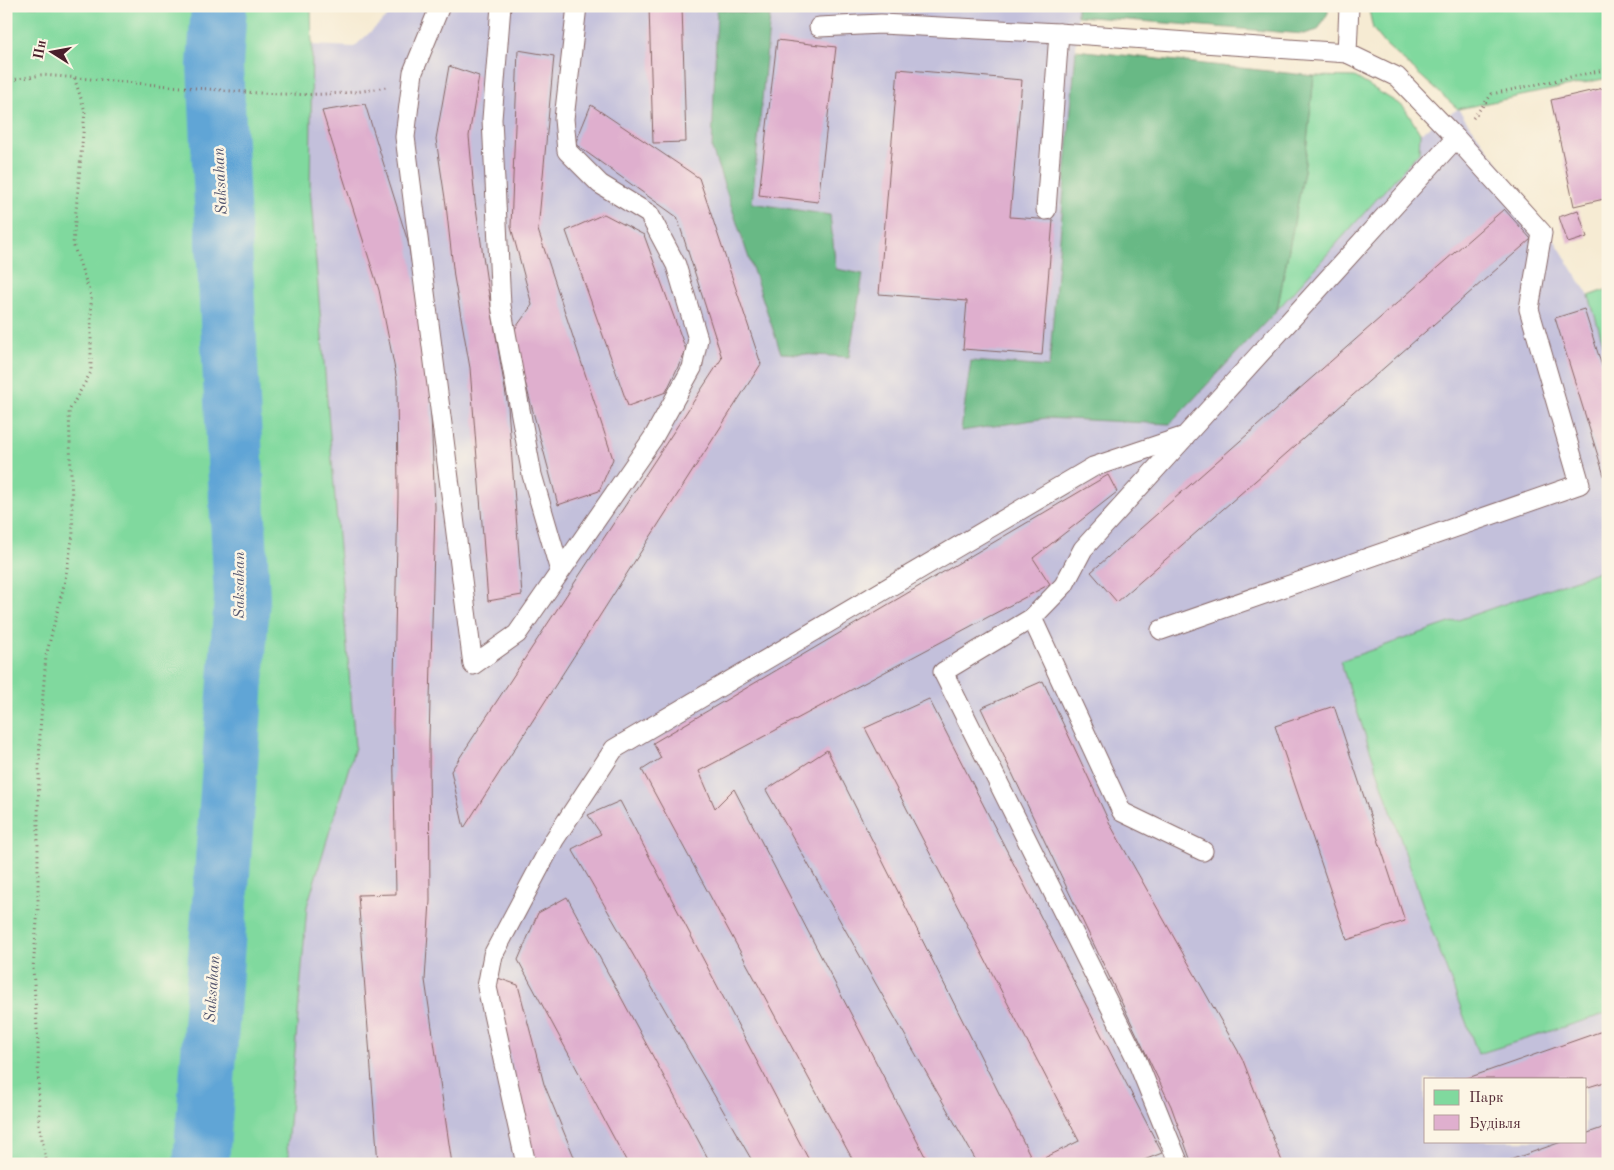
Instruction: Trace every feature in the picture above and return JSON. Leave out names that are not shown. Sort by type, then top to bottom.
[{"type":"lane","points":[[440,6],[412,72],[405,138],[474,664],[517,634],[652,438],[692,368],[698,339],[676,265],[649,214],[600,184],[567,151],[564,118],[577,6]]},
{"type":"lane","points":[[501,6],[492,119],[502,306],[532,475],[560,571]]},
{"type":"lane","points":[[1348,53],[1349,6]]},
{"type":"lane","points":[[820,27],[881,24],[1059,33],[1348,53],[1397,77],[1456,138],[1542,234],[1529,309],[1580,484],[1161,630]]},
{"type":"lane","points":[[1046,210],[1059,33]]},
{"type":"lane","points":[[1179,1164],[1136,1058],[943,672],[1032,618],[1064,585],[1083,549],[1456,138]]},
{"type":"lane","points":[[526,1164],[486,987],[493,955],[554,840],[614,749],[1093,467],[1186,436]]},
{"type":"lane","points":[[1032,618],[1122,812],[1204,851]]},
{"type":"path","points":[[1456,138],[1492,94],[1608,69]]},
{"type":"path","points":[[6,81],[41,75],[252,93],[330,93],[368,90]]},
{"type":"path","points":[[47,1164],[39,1124],[38,1043],[34,968],[38,910],[40,731],[46,656],[64,585],[73,535],[69,410],[91,372],[91,296],[74,244],[86,110],[74,78]]},
{"type":"shaded area","points":[[399,6],[1077,6],[1076,50],[1049,367],[971,361],[961,431],[1046,418],[1170,424],[1277,310],[1419,152],[1420,133],[1458,109],[1552,236],[1589,296],[1608,359],[1608,568],[1340,662],[1428,920],[1478,1053],[1608,1013],[1608,1164],[290,1164],[287,1147],[307,906],[355,747],[310,188],[312,45],[354,47]],"holes":[[[717,9],[770,16],[752,203],[830,215],[836,270],[863,273],[781,352],[712,149]]]},
{"type":"green space","points":[[6,6],[311,6],[310,188],[355,747],[307,906],[287,1147],[290,1164],[6,1164]]},
{"type":"green space","points":[[1077,6],[1328,6],[1328,13],[1318,30],[1304,34],[1077,16]]},
{"type":"green space","points":[[1368,6],[1608,6],[1608,78],[1458,109],[1386,45],[1373,29]]},
{"type":"green space","points":[[717,9],[770,16],[752,203],[830,215],[836,269],[863,274],[849,357],[781,353],[712,149]]},
{"type":"green space","points":[[1076,50],[1314,76],[1304,171],[1277,310],[1170,424],[1046,418],[961,431],[971,361],[1049,367]]},
{"type":"green space","points":[[1314,76],[1355,77],[1404,107],[1420,133],[1419,152],[1277,310],[1304,171]]},
{"type":"green space","points":[[1608,289],[1608,359],[1589,296]]},
{"type":"green space","points":[[1608,568],[1608,1013],[1478,1054],[1428,920],[1340,661]]},
{"type":"building","points":[[649,6],[682,6],[686,142],[653,143]]},
{"type":"building","points":[[777,40],[836,47],[818,202],[759,195]]},
{"type":"building","points":[[518,50],[554,56],[538,230],[613,459],[599,491],[558,505],[512,333],[532,305],[511,227]]},
{"type":"building","points":[[449,66],[479,76],[469,136],[475,201],[508,407],[522,595],[488,601],[470,368],[454,277],[436,139]]},
{"type":"building","points":[[898,69],[1022,80],[1010,217],[1053,220],[1042,355],[963,349],[967,301],[879,294]]},
{"type":"building","points":[[1608,87],[1608,198],[1574,206],[1551,100]]},
{"type":"building","points":[[365,104],[408,242],[429,370],[435,507],[429,740],[430,901],[425,980],[452,1164],[378,1164],[358,895],[396,894],[393,724],[398,496],[397,380],[379,290],[322,111]]},
{"type":"building","points":[[591,105],[699,178],[761,364],[464,828],[451,771],[722,358],[677,217],[575,144]]},
{"type":"building","points":[[1504,209],[1531,239],[1117,602],[1091,572]]},
{"type":"building","points":[[1578,210],[1587,237],[1568,243],[1559,217]]},
{"type":"building","points":[[604,214],[644,235],[686,350],[666,392],[628,406],[566,231]]},
{"type":"building","points":[[1584,309],[1608,385],[1607,485],[1555,318]]},
{"type":"building","points":[[1108,475],[1117,492],[1033,558],[1050,584],[699,771],[715,808],[734,789],[929,1164],[855,1164],[642,770],[661,758],[653,743]]},
{"type":"building","points":[[1043,681],[1111,826],[1242,1058],[1283,1164],[1192,1164],[1171,1106],[981,708]]},
{"type":"building","points":[[929,699],[1162,1153],[1134,1164],[978,1164],[766,790],[827,750],[1034,1163],[1079,1141],[865,728]]},
{"type":"building","points":[[1334,706],[1405,921],[1347,940],[1275,726]]},
{"type":"building","points":[[620,801],[811,1164],[754,1164],[572,849],[601,834],[588,815]]},
{"type":"building","points":[[567,897],[711,1164],[628,1164],[518,960],[538,913]]},
{"type":"building","points":[[492,976],[518,985],[544,1084],[577,1164],[535,1164]]},
{"type":"building","points":[[1608,1029],[1608,1081],[1586,1088],[1586,1078],[1468,1078]]},
{"type":"building","points":[[1608,1126],[1608,1164],[1512,1164],[1510,1160],[1561,1142],[1586,1142],[1586,1134]]},
{"type":"waterway","name":"Saksahan","points":[[201,1164],[242,598],[215,65],[219,6]]}]
